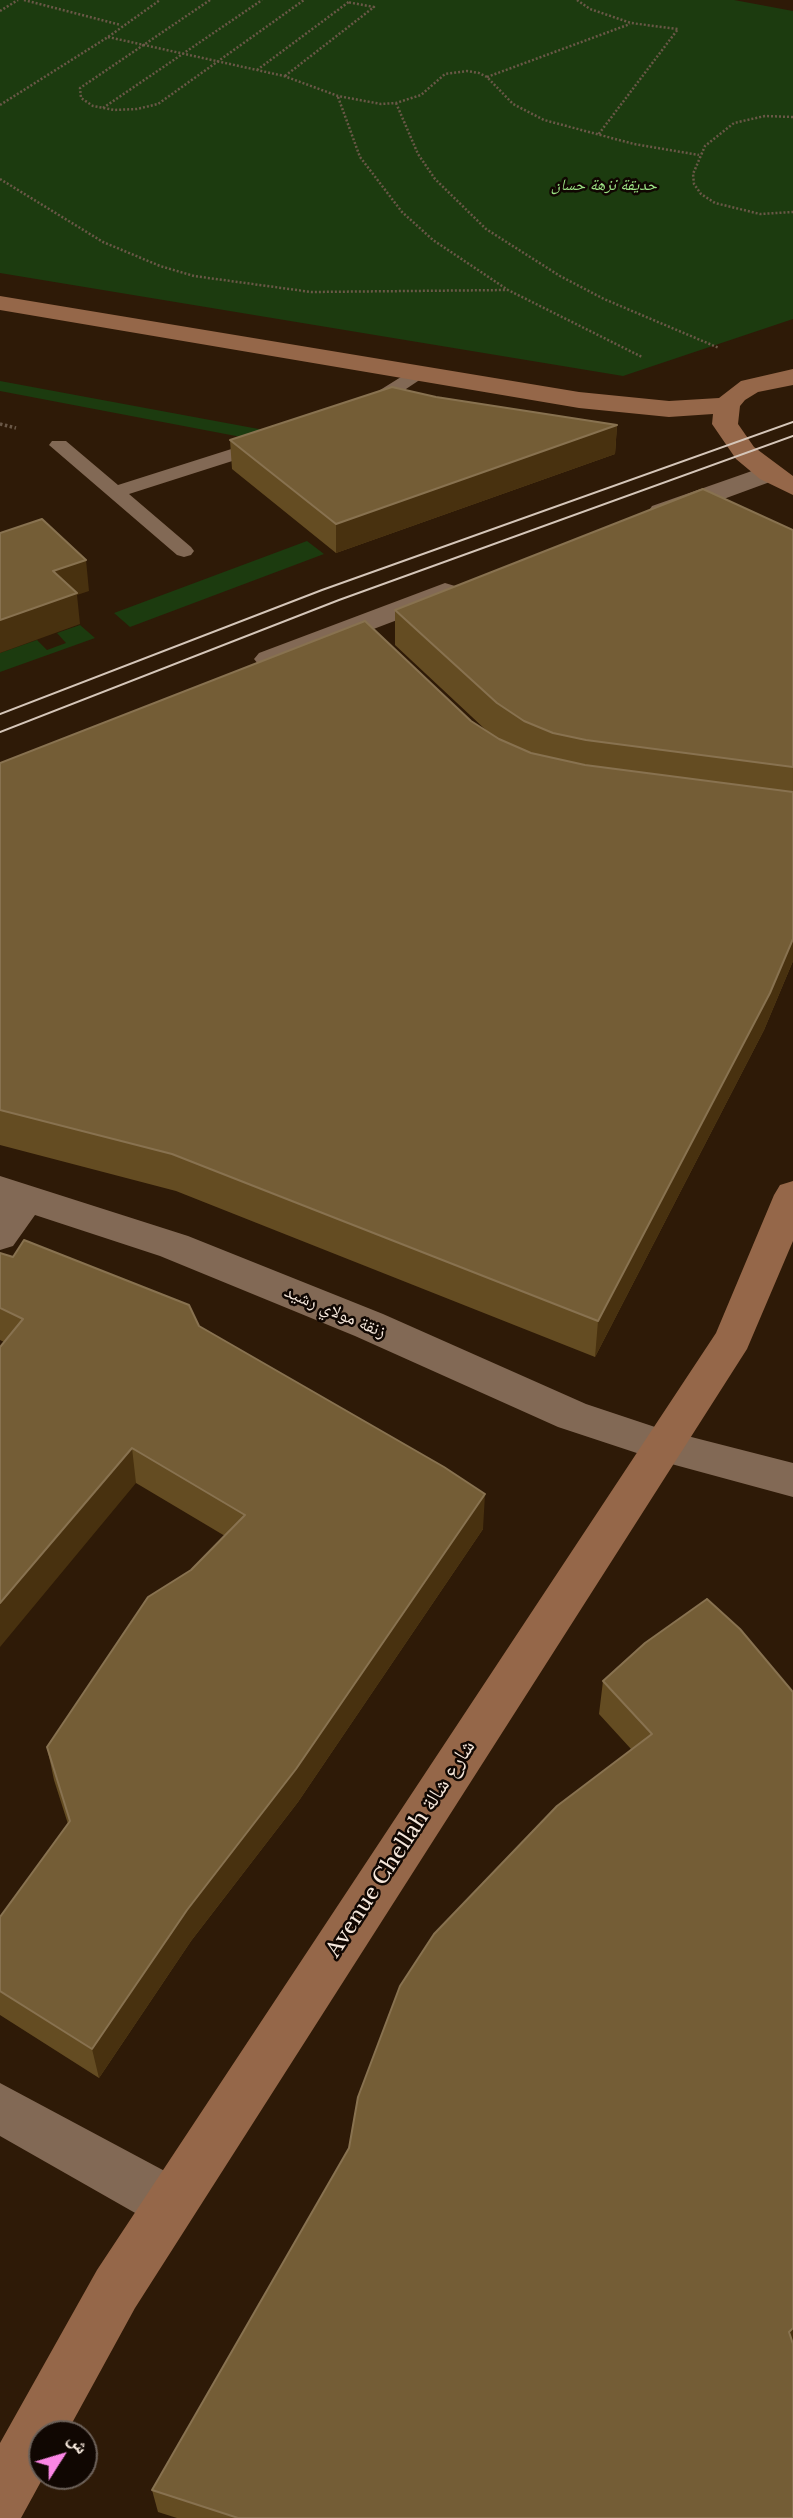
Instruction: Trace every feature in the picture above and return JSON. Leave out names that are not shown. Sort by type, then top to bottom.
[{"type":"street","points":[[0,303],[629,407],[696,409],[727,405]]},
{"type":"street","points":[[781,480],[746,453],[725,424],[727,405],[750,386],[792,377]]},
{"type":"street","points":[[639,520],[781,480]]},
{"type":"street","points":[[240,670],[470,583]]},
{"type":"street","points":[[353,626],[377,649]]},
{"type":"street","points":[[0,1236],[12,1195]]},
{"type":"street","name":"زنقة مولاي رشيد","points":[[12,1195],[174,1246],[369,1325],[572,1416],[664,1446],[793,1480]]},
{"type":"street","name":"Avenue Chellah شارع شالة","points":[[0,2499],[116,2289],[170,2203],[733,1338],[793,1195]]},
{"type":"street","points":[[0,2108],[170,2203]]},
{"type":"lane","points":[[344,418],[416,373]]},
{"type":"lane","points":[[117,492],[289,436]]},
{"type":"lane","points":[[59,446],[184,551]]},
{"type":"path","points":[[0,11],[18,0]]},
{"type":"path","points":[[24,0],[121,26]]},
{"type":"path","points":[[0,106],[160,0]]},
{"type":"path","points":[[210,0],[80,89],[80,98],[103,109],[137,109],[158,104],[304,0]]},
{"type":"path","points":[[103,109],[262,0]]},
{"type":"path","points":[[577,0],[600,13],[631,23],[678,29],[598,135]]},
{"type":"path","points":[[257,70],[349,1],[374,7],[284,76]]},
{"type":"path","points":[[487,77],[631,23]]},
{"type":"path","points":[[107,37],[284,76],[338,96],[371,103],[396,103],[421,95],[445,74],[467,71],[487,77],[513,104],[532,116],[634,144],[699,155]]},
{"type":"path","points":[[338,96],[360,157],[402,212],[461,260],[508,290],[646,359]]},
{"type":"path","points":[[396,103],[418,154],[435,179],[486,229],[520,253],[604,299],[792,377]]},
{"type":"path","points":[[793,117],[765,116],[734,123],[713,137],[699,155],[693,174],[694,184],[701,194],[715,203],[760,214],[793,212]]},
{"type":"path","points":[[0,179],[103,242],[139,259],[194,276],[311,292],[508,290]]},
{"type":"green space","name":"حديقة نزهة حسان","points":[[0,0],[734,0],[793,11],[793,319],[623,376],[0,273]]},
{"type":"green space","points":[[0,381],[264,430],[257,440],[0,391]]},
{"type":"green space","points":[[307,541],[324,554],[130,627],[114,613]]},
{"type":"green space","points":[[80,625],[95,638],[0,672],[0,653],[37,640],[47,650],[66,643],[57,633]]},
{"type":"building","points":[[392,387],[436,397],[617,425],[336,524],[230,440]]},
{"type":"building","points":[[703,489],[793,530],[793,767],[586,740],[553,733],[524,721],[497,703],[395,610]]},
{"type":"building","points":[[42,519],[86,560],[53,571],[77,593],[0,620],[0,533]]},
{"type":"building","points":[[365,621],[471,721],[499,739],[531,753],[585,765],[793,792],[793,939],[770,993],[598,1321],[172,1154],[0,1110],[0,763]]},
{"type":"building","points":[[24,1240],[189,1305],[199,1326],[444,1467],[485,1494],[296,1769],[187,1910],[92,2049],[0,1991],[0,1917],[70,1821],[47,1747],[148,1597],[191,1570],[245,1515],[132,1448],[0,1603],[0,1347],[23,1319],[0,1308],[0,1253],[13,1257]]},
{"type":"building","points":[[707,1599],[740,1629],[793,1692],[793,2328],[789,2332],[793,2344],[793,2518],[238,2518],[152,2490],[349,2148],[358,2097],[400,1986],[434,1934],[557,1806],[652,1734],[603,1681],[645,1643]]},
{"type":"tram line","points":[[0,714],[322,590],[793,422]]},
{"type":"tram line","points":[[0,732],[339,600],[793,436]]}]
